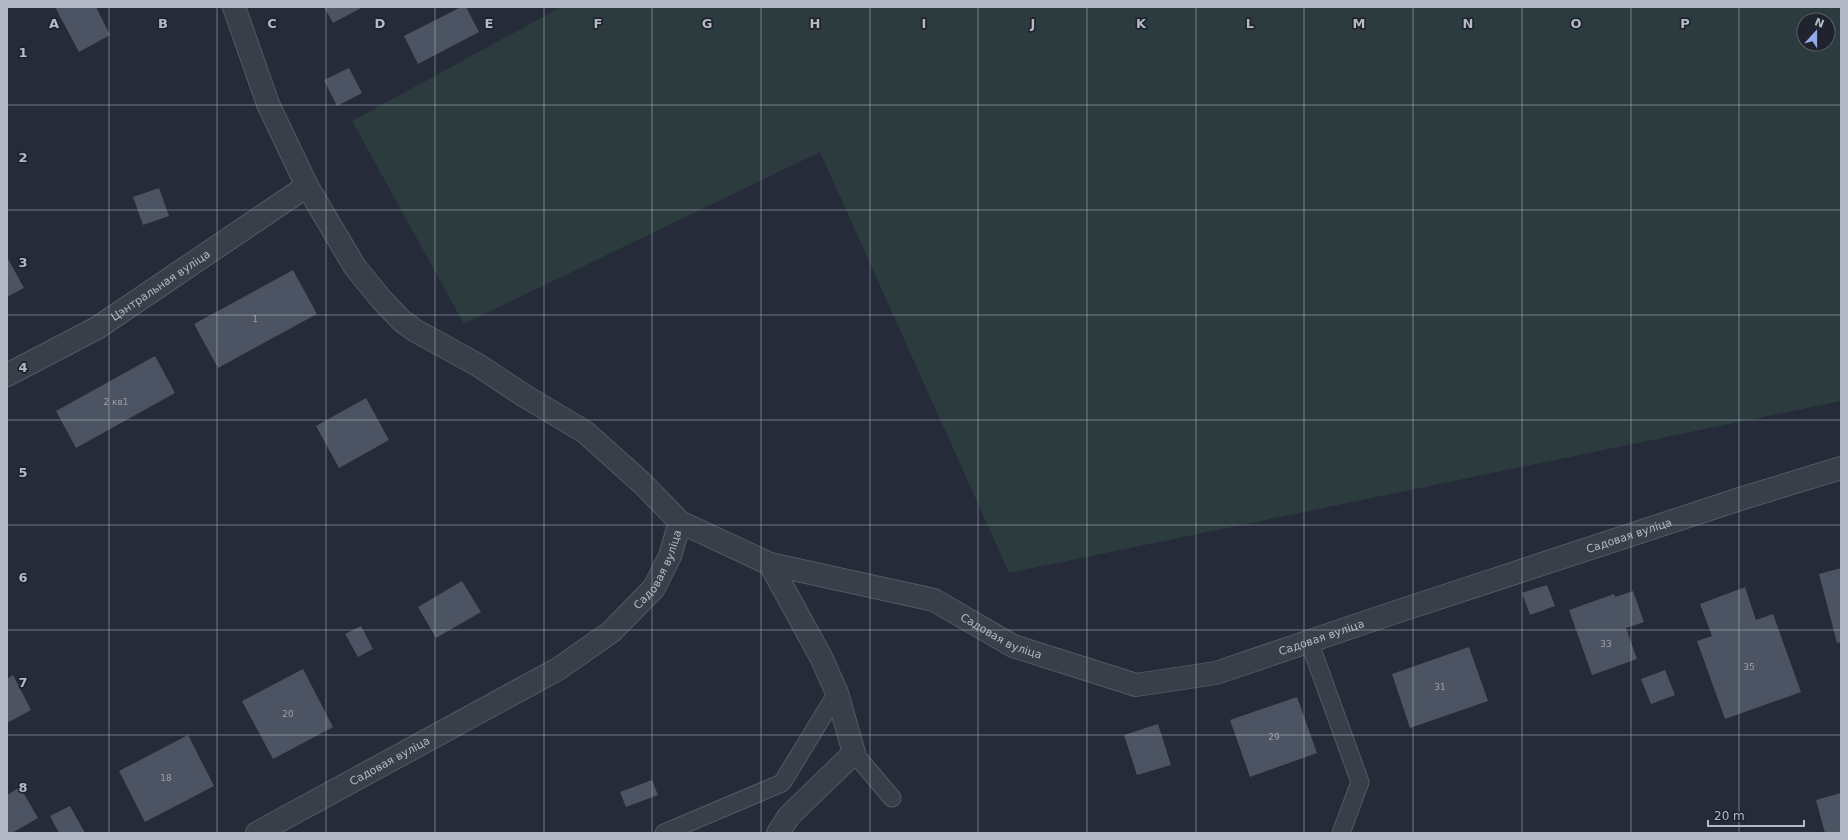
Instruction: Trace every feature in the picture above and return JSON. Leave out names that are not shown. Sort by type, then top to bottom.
[{"type":"street","points":[[234,7],[268,104],[308,186],[355,267],[380,299],[402,321],[416,331],[478,366],[584,432],[644,484],[680,522]]},
{"type":"street","name":"Цэнтральная вуліца","points":[[7,375],[97,328],[308,186]]},
{"type":"street","name":"Садовая вуліца","points":[[257,833],[558,669],[611,632],[654,588],[670,556],[680,522],[770,564],[934,600],[1013,646],[1136,685],[1216,673],[1743,498],[1841,468]]},
{"type":"street","points":[[770,564],[821,657],[837,693],[854,753],[789,816],[778,833]]},
{"type":"lane","points":[[1309,641],[1360,782],[1341,833]]},
{"type":"lane","points":[[664,833],[782,783],[837,693]]},
{"type":"lane","points":[[854,753],[892,798]]},
{"type":"shaded area","points":[[561,7],[1841,7],[1841,401],[1009,573],[820,152],[464,324],[352,121]]},
{"type":"building","points":[[55,7],[96,7],[110,35],[79,52]]},
{"type":"building","points":[[324,7],[363,7],[333,23]]},
{"type":"building","points":[[461,7],[466,7],[479,32],[418,64],[404,36]]},
{"type":"building","points":[[349,68],[362,93],[337,106],[324,80]]},
{"type":"building","points":[[159,188],[169,216],[143,225],[133,197]]},
{"type":"building","points":[[7,257],[24,288],[7,297]]},
{"type":"building","points":[[293,270],[317,314],[218,368],[194,324]]},
{"type":"building","points":[[155,356],[175,393],[76,448],[56,411]]},
{"type":"building","points":[[366,398],[389,440],[339,468],[316,426]]},
{"type":"building","points":[[1841,568],[1841,642],[1837,643],[1819,574]]},
{"type":"building","points":[[462,581],[481,612],[436,638],[418,607]]},
{"type":"building","points":[[1547,585],[1555,606],[1530,615],[1522,593]]},
{"type":"building","points":[[1745,587],[1756,620],[1773,614],[1801,692],[1725,719],[1697,641],[1712,636],[1700,604]]},
{"type":"building","points":[[1633,591],[1644,622],[1626,628],[1637,659],[1592,675],[1569,610],[1614,594],[1615,597]]},
{"type":"building","points":[[361,626],[373,649],[358,657],[345,634]]},
{"type":"building","points":[[1469,647],[1488,701],[1410,728],[1392,674]]},
{"type":"building","points":[[303,669],[333,727],[273,759],[242,701]]},
{"type":"building","points":[[1665,670],[1675,695],[1651,704],[1641,679]]},
{"type":"building","points":[[13,675],[31,710],[7,723],[7,679]]},
{"type":"building","points":[[1297,697],[1317,753],[1250,777],[1230,720]]},
{"type":"building","points":[[1158,724],[1171,765],[1137,775],[1124,735]]},
{"type":"building","points":[[188,735],[214,786],[145,822],[119,771]]},
{"type":"building","points":[[652,780],[658,795],[626,807],[620,792]]},
{"type":"building","points":[[20,787],[38,818],[12,833],[7,833],[7,795]]},
{"type":"building","points":[[1841,793],[1841,833],[1825,833],[1816,800]]},
{"type":"building","points":[[70,806],[85,833],[59,833],[50,816]]}]
